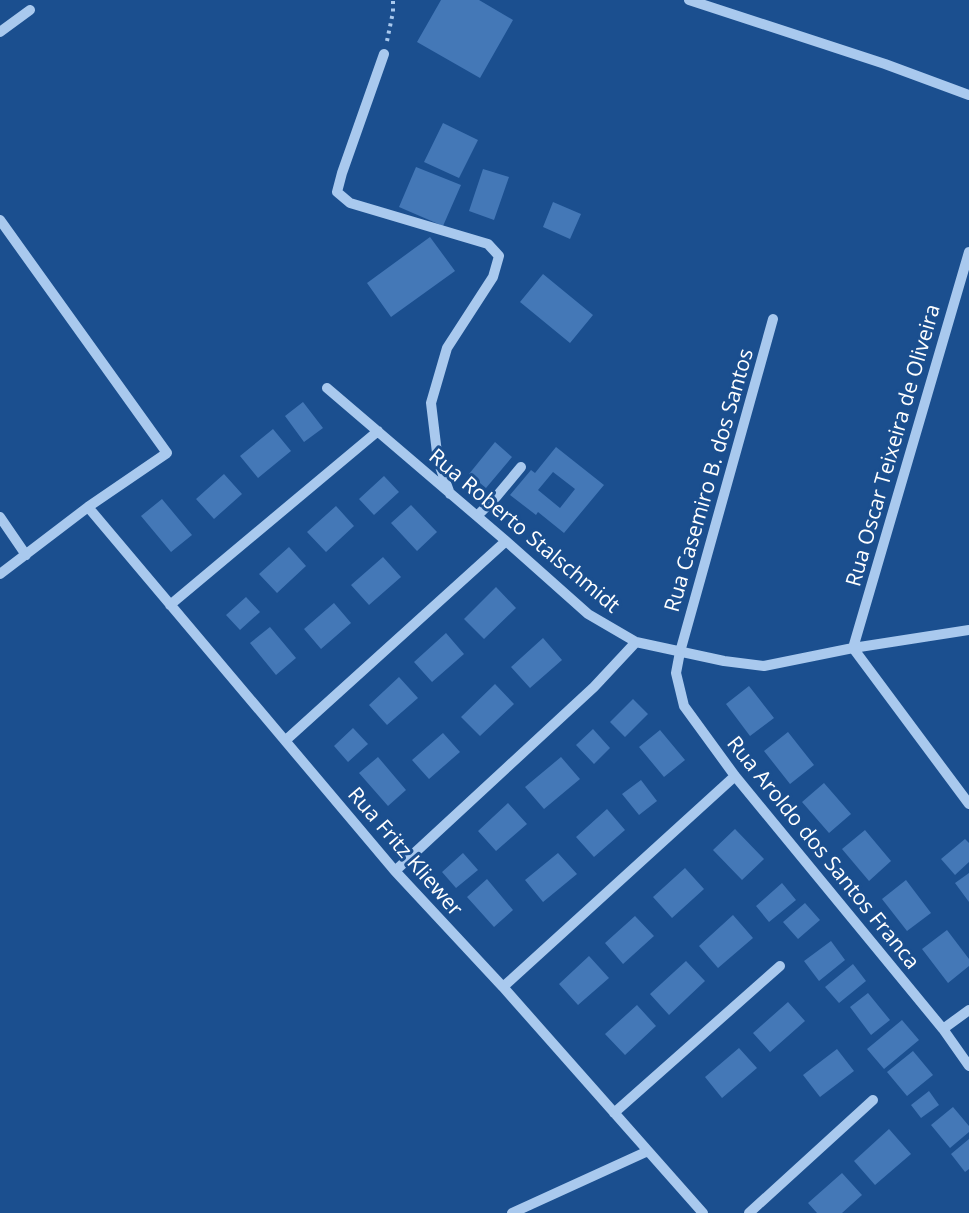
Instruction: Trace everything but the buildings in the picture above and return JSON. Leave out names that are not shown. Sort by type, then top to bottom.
[{"type":"street","points":[[689,0],[885,64],[969,95]]},
{"type":"street","points":[[0,32],[30,10]]},
{"type":"street","points":[[384,54],[337,192],[350,203],[488,244],[499,256],[493,277],[447,348],[431,403],[438,461],[450,495]]},
{"type":"street","points":[[0,220],[167,453],[88,507],[0,574]]},
{"type":"street","name":"Rua Oscar Teixeira de Oliveira","points":[[853,648],[969,252]]},
{"type":"street","name":"Rua Casemiro B. dos Santos","points":[[680,652],[773,319]]},
{"type":"street","name":"Rua Roberto Stalschmidt","points":[[327,388],[588,614],[636,642],[724,661],[764,666],[853,648],[969,630]]},
{"type":"street","points":[[170,605],[378,431]]},
{"type":"street","points":[[477,516],[521,467]]},
{"type":"street","name":"Rua Fritz Kliewer","points":[[88,507],[395,871],[503,987],[703,1213]]},
{"type":"street","points":[[0,517],[27,555]]},
{"type":"street","points":[[286,740],[506,541]]},
{"type":"street","points":[[395,871],[594,687],[636,642]]},
{"type":"street","points":[[853,648],[969,804]]},
{"type":"street","name":"Rua Aroldo dos Santos Franca","points":[[680,652],[676,673],[684,706],[735,776],[943,1029],[969,1066]]},
{"type":"street","points":[[503,987],[735,776]]},
{"type":"street","points":[[614,1113],[780,966]]},
{"type":"street","points":[[943,1029],[969,1010]]},
{"type":"street","points":[[749,1213],[873,1100]]},
{"type":"street","points":[[512,1213],[648,1151]]},
{"type":"path","points":[[384,54],[393,12],[393,0]]}]
